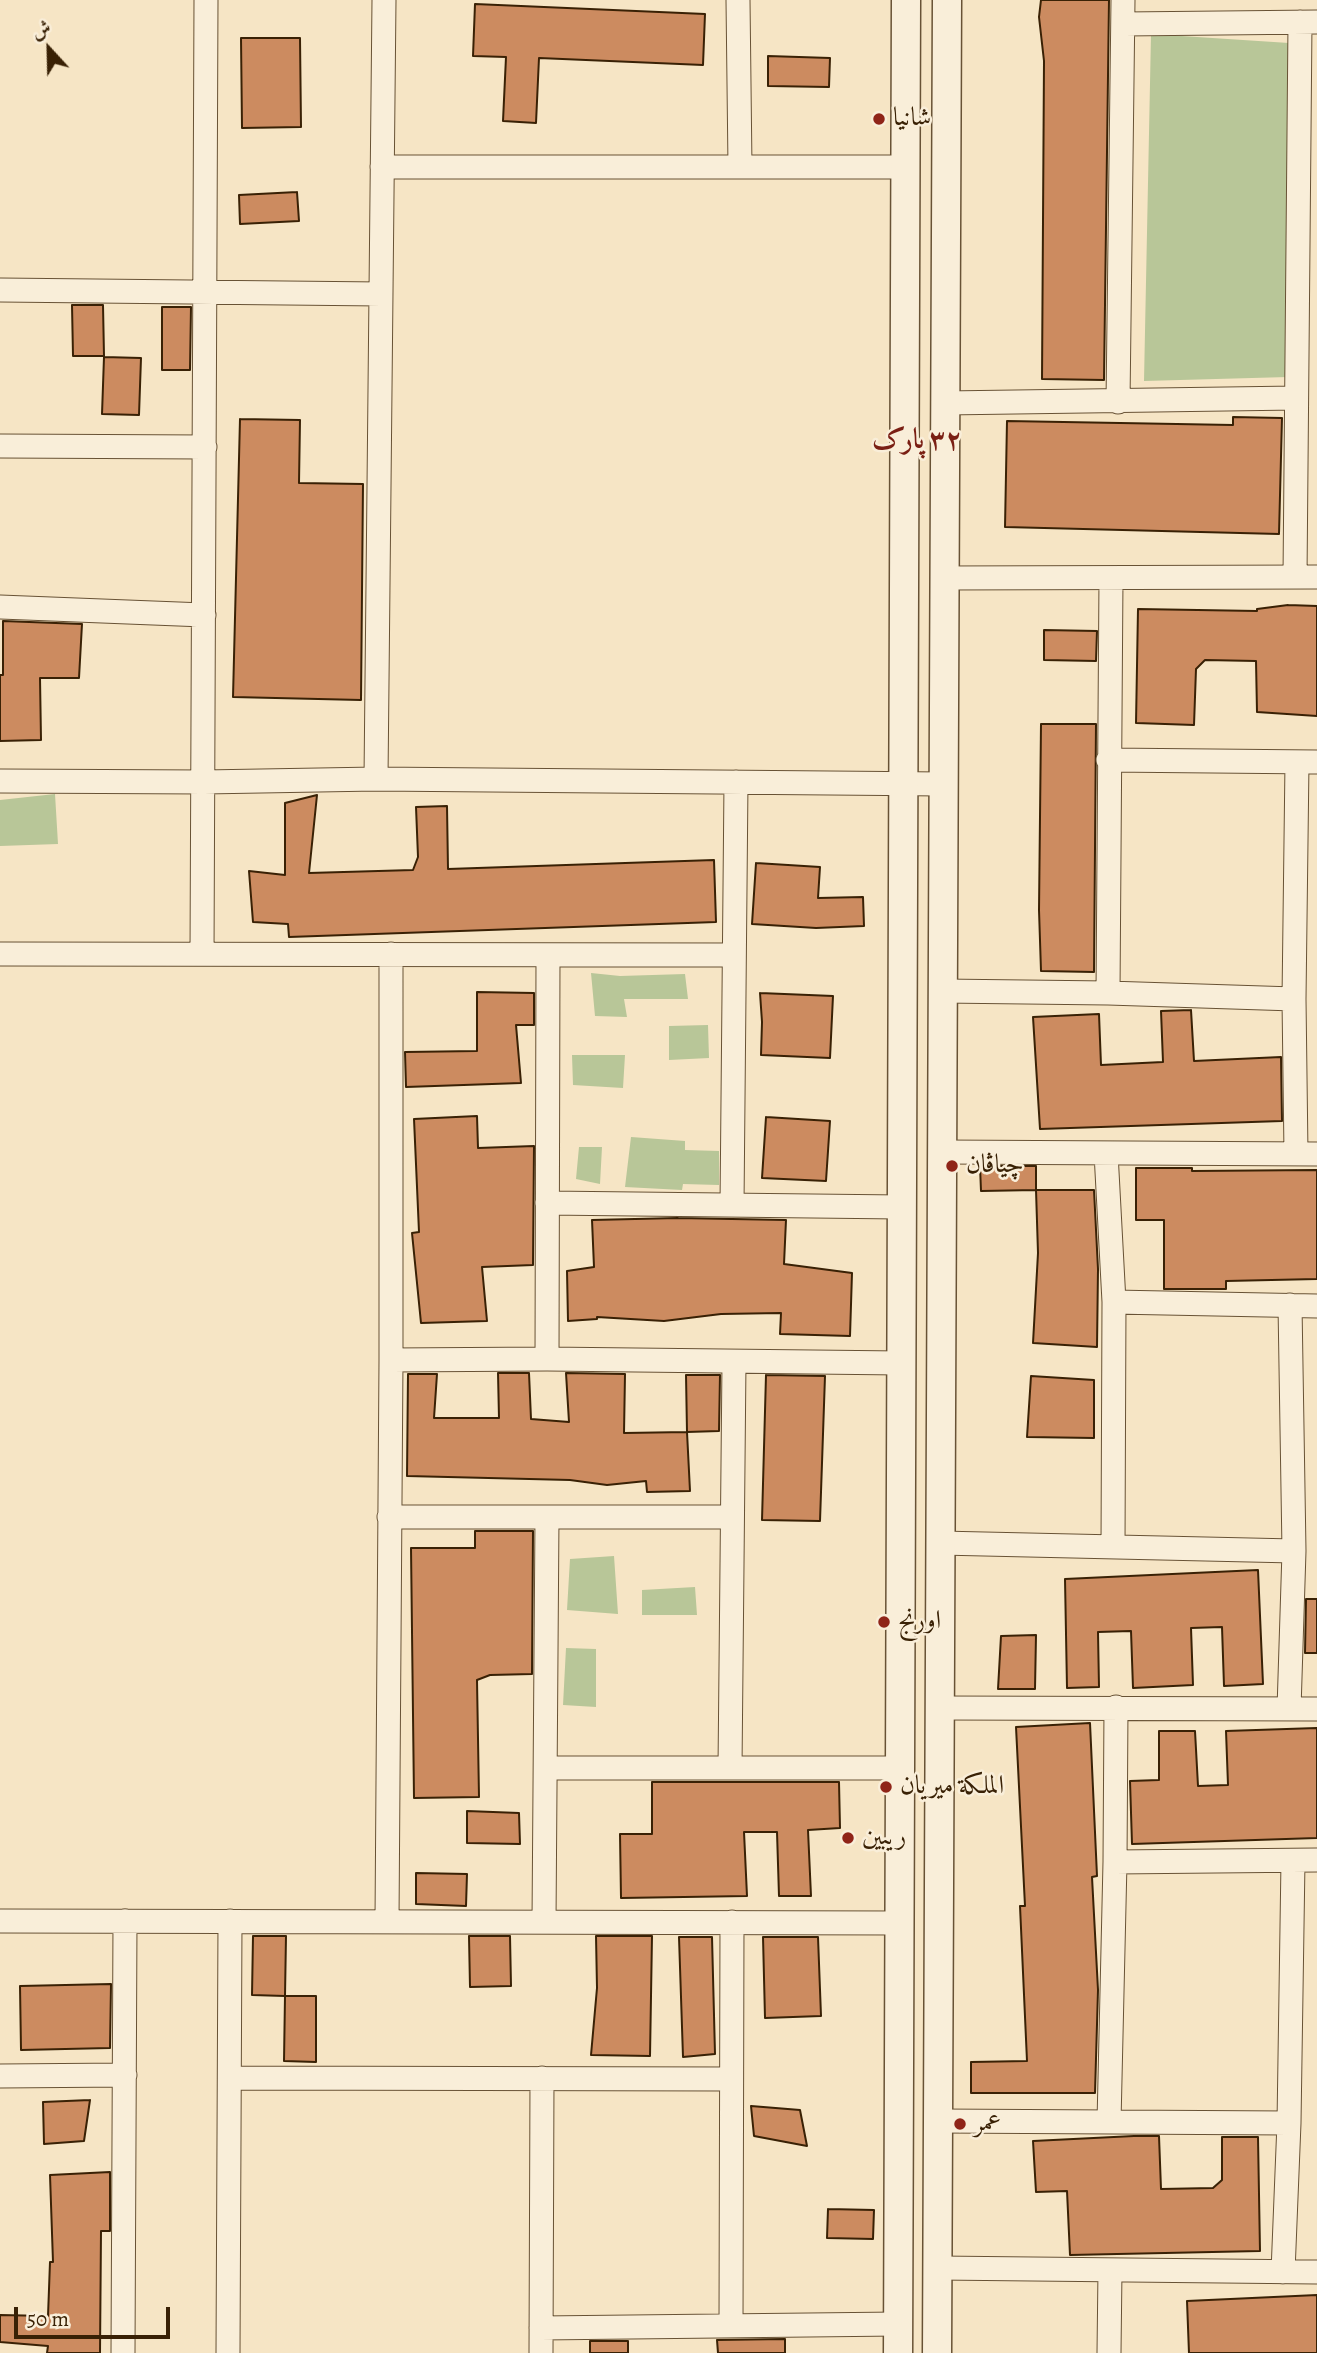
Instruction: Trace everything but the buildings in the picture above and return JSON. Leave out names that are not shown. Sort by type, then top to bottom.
[{"type":"street","points":[[202,954],[206,0]]},
{"type":"street","points":[[376,779],[384,0]]},
{"type":"street","points":[[738,0],[740,167]]},
{"type":"street","points":[[1118,402],[1124,0]]},
{"type":"street","points":[[898,2353],[906,10],[947,11],[937,2353]]},
{"type":"street","points":[[944,578],[1306,577],[1296,398],[1308,22],[1124,24]]},
{"type":"street","points":[[382,167],[905,167]]},
{"type":"street","points":[[0,290],[381,294]]},
{"type":"street","points":[[945,403],[1296,398]]},
{"type":"street","points":[[0,446],[205,447]]},
{"type":"street","points":[[1108,993],[1111,578]]},
{"type":"street","points":[[0,607],[204,615]]},
{"type":"street","points":[[942,1152],[1307,1154],[1294,999],[1307,762],[1108,760]]},
{"type":"street","points":[[0,780],[204,782],[376,779],[943,784]]},
{"type":"street","points":[[732,1205],[736,782]]},
{"type":"street","points":[[0,954],[734,955]]},
{"type":"street","points":[[387,1922],[391,954]]},
{"type":"street","points":[[547,1359],[548,955]]},
{"type":"street","points":[[942,991],[1294,999]]},
{"type":"street","points":[[1106,1153],[1114,1301],[1113,1547]]},
{"type":"street","points":[[547,1203],[901,1207]]},
{"type":"street","points":[[1114,1301],[1317,1306]]},
{"type":"street","points":[[1289,1709],[1294,1551],[1290,1305]]},
{"type":"street","points":[[391,1360],[901,1363]]},
{"type":"street","points":[[730,1768],[734,1362]]},
{"type":"street","points":[[389,1517],[732,1517]]},
{"type":"street","points":[[544,1922],[547,1517]]},
{"type":"street","points":[[940,1543],[1294,1551]]},
{"type":"street","points":[[900,1635],[940,1633]]},
{"type":"street","points":[[939,1707],[1317,1709]]},
{"type":"street","points":[[1109,2122],[1116,1707]]},
{"type":"street","points":[[547,1768],[899,1768]]},
{"type":"street","points":[[1115,1862],[1317,1860]]},
{"type":"street","points":[[1283,2272],[1289,2123],[1293,1861]]},
{"type":"street","points":[[0,1921],[899,1923]]},
{"type":"street","points":[[123,2353],[125,1921]]},
{"type":"street","points":[[228,2353],[230,1921]]},
{"type":"street","points":[[731,2324],[732,1922]]},
{"type":"street","points":[[0,2076],[125,2076]]},
{"type":"street","points":[[230,2078],[731,2079]]},
{"type":"street","points":[[541,2353],[542,2078]]},
{"type":"street","points":[[938,2121],[1289,2123]]},
{"type":"street","points":[[937,2269],[1317,2272]]},
{"type":"street","points":[[1109,2353],[1110,2270]]},
{"type":"street","points":[[541,2328],[898,2324]]},
{"type":"green space","points":[[1151,34],[1289,43],[1288,377],[1144,381]]},
{"type":"green space","points":[[55,794],[58,844],[0,846],[0,800]]},
{"type":"green space","points":[[591,973],[620,976],[685,974],[688,999],[624,999],[627,1017],[595,1016]]},
{"type":"green space","points":[[708,1025],[709,1058],[669,1060],[669,1026]]},
{"type":"green space","points":[[572,1055],[625,1055],[623,1088],[573,1085]]},
{"type":"green space","points":[[631,1137],[685,1141],[685,1150],[719,1151],[719,1185],[683,1184],[682,1190],[625,1187]]},
{"type":"green space","points":[[579,1147],[602,1147],[600,1184],[576,1179]]},
{"type":"green space","points":[[614,1556],[618,1614],[567,1610],[570,1559]]},
{"type":"green space","points":[[695,1587],[697,1615],[642,1615],[642,1590]]},
{"type":"green space","points":[[566,1648],[596,1649],[596,1707],[563,1705]]},
{"type":"place","name":"شانيا","points":[[879,119]]},
{"type":"place","name":"چياڤان","points":[[952,1166]]},
{"type":"place","name":"اورنج","points":[[884,1622]]},
{"type":"place","name":"الملكة ميريان","points":[[886,1787]]},
{"type":"place","name":"ريبين","points":[[848,1838]]},
{"type":"place","name":"عمر","points":[[960,2124]]},
{"type":"district","name":"٣٢ پارک","points":[[917,441]]}]
